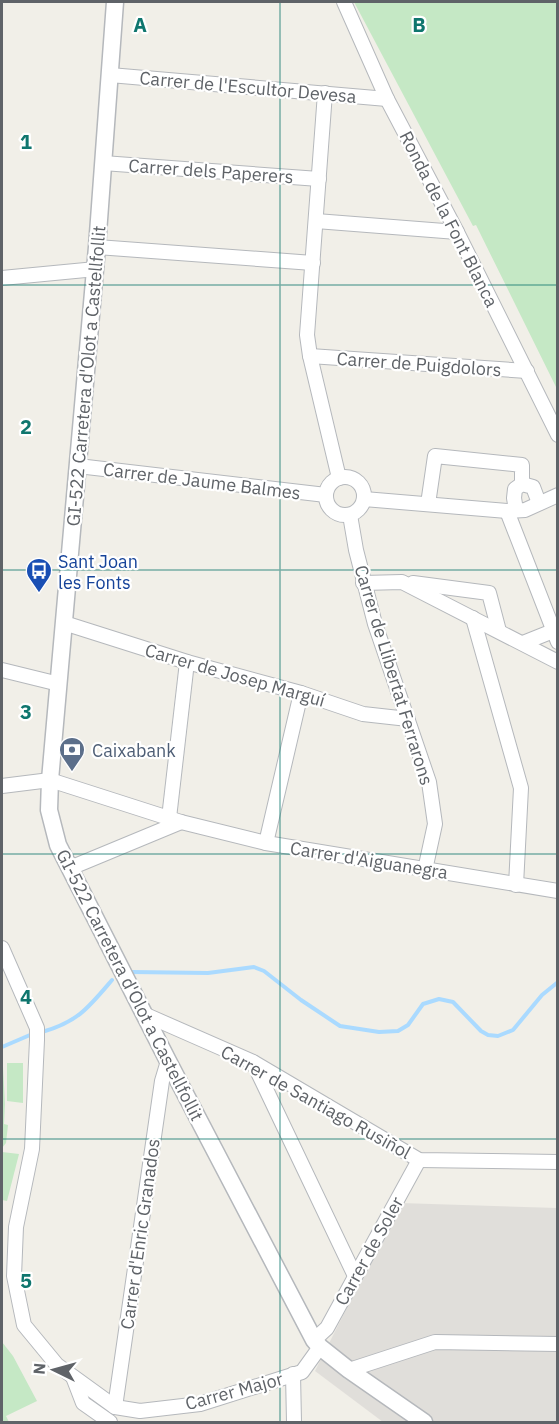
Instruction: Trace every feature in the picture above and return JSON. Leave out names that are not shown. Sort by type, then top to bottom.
[{"type":"street","name":"GI-522 Carretera d'Olot a Castellfollit","points":[[115,2],[98,247],[49,810],[58,845],[168,1061],[317,1344],[349,1370],[424,1422]]},
{"type":"street","name":"Ronda de la Font Blanca","points":[[344,2],[387,99],[457,232],[558,435]]},
{"type":"street","name":"Carrer de l'Escultor Devesa","points":[[110,75],[387,99]]},
{"type":"street","points":[[325,93],[307,335],[339,478]]},
{"type":"street","name":"Carrer dels Paperers","points":[[103,163],[319,179]]},
{"type":"street","points":[[316,221],[457,232]]},
{"type":"street","points":[[98,247],[313,263]]},
{"type":"street","points":[[2,278],[96,269]]},
{"type":"street","name":"Carrer de Puigdolors","points":[[310,356],[527,371]]},
{"type":"street","points":[[428,504],[435,456],[522,465],[522,484]]},
{"type":"street","name":"Carrer de Jaume Balmes","points":[[78,466],[326,495]]},
{"type":"street","points":[[339,478],[352,478],[362,486],[364,499],[360,509],[350,515],[338,514],[329,506],[326,495],[330,485],[339,478]]},
{"type":"street","points":[[522,643],[555,636],[512,510],[514,489],[522,484],[534,487],[539,503]]},
{"type":"street","points":[[364,499],[525,510],[558,495]]},
{"type":"street","name":"Carrer de Llibertat Ferrarons","points":[[350,515],[363,583],[375,624],[429,782],[435,824],[425,870]]},
{"type":"street","points":[[402,582],[558,662]]},
{"type":"street","points":[[363,583],[402,582],[489,593],[499,631]]},
{"type":"street","points":[[474,618],[521,788],[516,885]]},
{"type":"street","name":"Carrer de Josep Marguí","points":[[64,623],[187,662],[301,693],[363,714],[408,719]]},
{"type":"street","points":[[70,868],[175,820],[187,662]]},
{"type":"street","points":[[2,670],[59,684]]},
{"type":"street","points":[[266,843],[301,693]]},
{"type":"street","points":[[2,786],[50,780]]},
{"type":"street","name":"Carrer d'Aiguanegra","points":[[50,780],[175,820],[266,843],[558,891]]},
{"type":"street","name":"Carrer Major","points":[[2,948],[37,1028],[32,1149],[16,1227],[14,1276],[24,1325],[57,1365],[73,1377],[115,1407],[140,1411],[200,1404],[302,1372],[317,1344]]},
{"type":"street","name":"Carrer de Santiago Rusiñol","points":[[146,1016],[253,1062],[419,1160]]},
{"type":"street","name":"Carrer d'Enric Granados","points":[[115,1407],[162,1081],[168,1061]]},
{"type":"street","points":[[253,1062],[355,1276]]},
{"type":"street","points":[[419,1160],[558,1162]]},
{"type":"street","name":"Carrer de Soler","points":[[317,1344],[419,1160]]},
{"type":"street","points":[[349,1370],[435,1342],[558,1344]]},
{"type":"street","points":[[293,1374],[294,1422]]},
{"type":"street","points":[[73,1377],[83,1403],[110,1422]]},
{"type":"shaded area","points":[[400,1203],[557,1208],[557,1422],[383,1422],[315,1371]]},
{"type":"green space","points":[[354,2],[557,2],[557,389],[476,225],[473,226]]},
{"type":"green space","points":[[2,1048],[4,1124],[8,1125],[6,1143],[2,1148]]},
{"type":"green space","points":[[7,1063],[23,1063],[23,1103],[7,1101]]},
{"type":"green space","points":[[2,1152],[19,1154],[7,1201],[2,1200]]},
{"type":"green space","points":[[2,1342],[13,1356],[37,1401],[6,1416],[9,1422],[2,1422]]},
{"type":"waterway","points":[[132,972],[208,973],[254,967],[264,971],[301,1000],[340,1026],[379,1032],[398,1031],[408,1025],[423,1004],[439,999],[453,1002],[481,1031],[488,1035],[498,1036],[513,1030],[542,995],[558,982]]},
{"type":"waterway","points":[[42,1032],[74,1018],[112,980]]},
{"type":"waterway","points":[[2,1047],[30,1035]]},
{"type":"place","name":"Sant Joan les Fonts","points":[[39,594]]},
{"type":"place","name":"Caixabank","points":[[72,773]]}]
